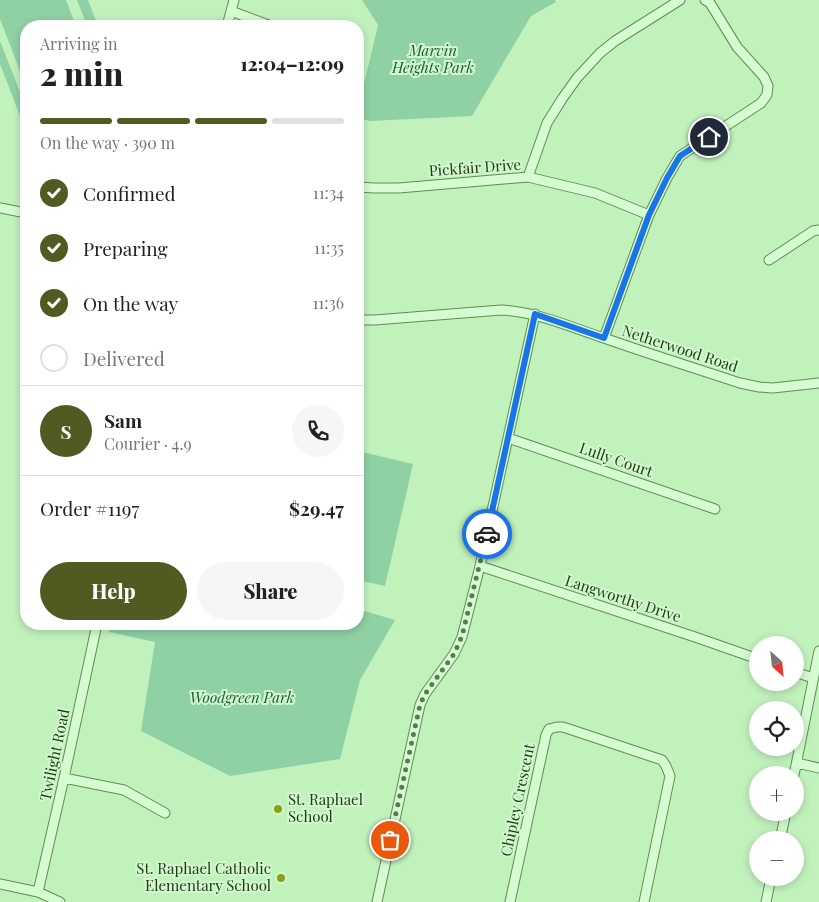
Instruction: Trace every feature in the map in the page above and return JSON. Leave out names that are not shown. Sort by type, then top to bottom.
[{"type":"street","points":[[229,20],[234,0]]},
{"type":"street","points":[[528,178],[547,123],[577,78],[600,53],[615,41],[680,0]]},
{"type":"street","points":[[604,338],[649,215],[680,156],[755,108],[767,95],[768,86],[764,77],[737,47],[710,4],[705,0]]},
{"type":"street","points":[[231,11],[255,20]]},
{"type":"street","name":"Pickfair Drive","points":[[364,187],[399,188],[528,178],[594,193],[649,215]]},
{"type":"street","points":[[0,208],[20,212]]},
{"type":"street","points":[[769,260],[814,231],[819,230]]},
{"type":"street","name":"Netherwood Road","points":[[364,320],[501,310],[518,311],[535,314],[740,383],[773,388],[819,383]]},
{"type":"street","points":[[376,902],[420,705],[425,694],[454,654],[462,636],[480,566],[535,314]]},
{"type":"street","name":"Lully Court","points":[[508,438],[715,509]]},
{"type":"street","name":"Langworthy Drive","points":[[480,566],[749,656]]},
{"type":"street","name":"Twilight Road","points":[[38,892],[96,630]]},
{"type":"street","points":[[796,766],[819,651]]},
{"type":"street","points":[[804,675],[813,678]]},
{"type":"street","name":"Chipley Crescent","points":[[510,902],[546,736],[549,729],[557,727],[563,727],[662,760],[666,766],[670,776],[644,902]]},
{"type":"street","points":[[797,763],[819,768]]},
{"type":"street","points":[[64,778],[124,790],[165,813]]},
{"type":"street","points":[[0,884],[38,892],[60,902]]},
{"type":"street","points":[[766,902],[769,886]]},
{"type":"green space","points":[[0,0],[66,0],[74,20],[20,20],[20,71],[0,19]]},
{"type":"green space","points":[[77,0],[88,0],[96,20],[85,20]]},
{"type":"green space","name":"Marvin Heights Park","points":[[362,0],[555,0],[556,2],[531,16],[472,116],[370,121],[364,120],[364,84],[378,25]]},
{"type":"green space","points":[[0,41],[20,92],[20,116],[0,64]]},
{"type":"green space","points":[[364,452],[413,464],[385,586],[364,581]]},
{"type":"green space","name":"Woodgreen Park","points":[[364,611],[395,620],[360,680],[340,759],[230,776],[141,731],[155,642],[109,632],[109,630],[364,630]]},
{"type":"way so far","points":[[390,840],[420,705],[425,694],[454,654],[462,636],[487,534]]},
{"type":"place","name":"St. Raphael School","points":[[278,809]]},
{"type":"place","name":"St. Raphael Catholic Elementary School","points":[[281,878]]},
{"type":"route","points":[[487,534],[535,314],[604,338],[649,215],[667,178],[680,156],[709,137]]}]
